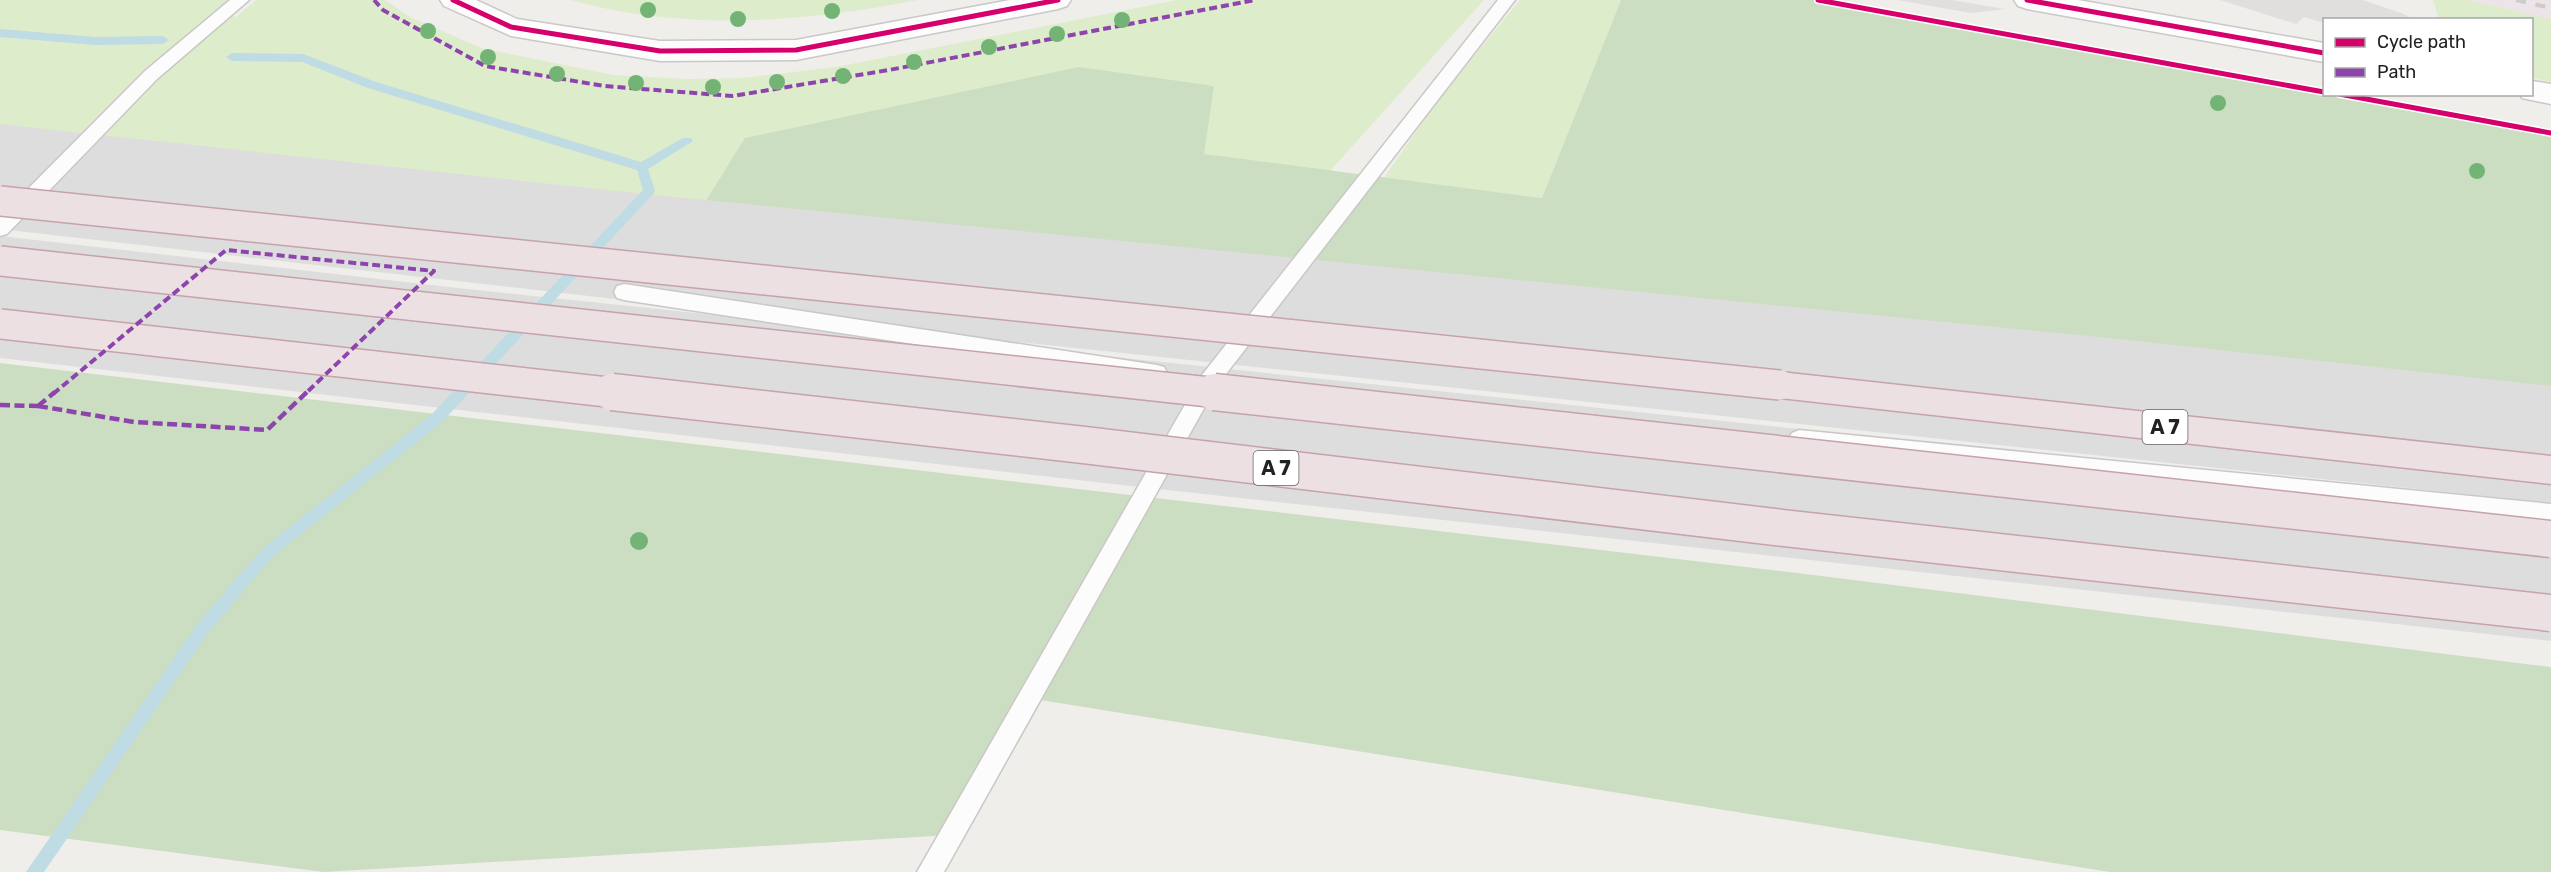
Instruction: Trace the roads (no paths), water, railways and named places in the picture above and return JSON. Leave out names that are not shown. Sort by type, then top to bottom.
[{"type":"highway","name":"A 7","points":[[0,201],[1792,386],[2551,470]]},
{"type":"highway","points":[[0,261],[2266,506],[2551,539]]},
{"type":"highway","name":"A 7","points":[[0,324],[1084,445],[1782,528],[2551,613]]},
{"type":"street","points":[[453,0],[511,27],[660,51],[796,50],[1058,0]]},
{"type":"street","points":[[2027,0],[2323,53]]},
{"type":"street","points":[[2533,90],[2551,94]]},
{"type":"lane","points":[[0,229],[151,75],[242,0]]},
{"type":"lane","points":[[930,872],[1209,381],[1507,0]]},
{"type":"lane","points":[[624,292],[1209,381],[2551,514]]},
{"type":"waterway","points":[[0,33],[95,41],[163,40]]},
{"type":"waterway","points":[[232,57],[303,58],[372,85],[642,167]]},
{"type":"waterway","points":[[642,167],[687,141]]},
{"type":"waterway","points":[[34,872],[203,628],[267,553],[436,419],[649,191],[642,167]]},
{"type":"railway","points":[[2516,0],[2551,8]]}]
